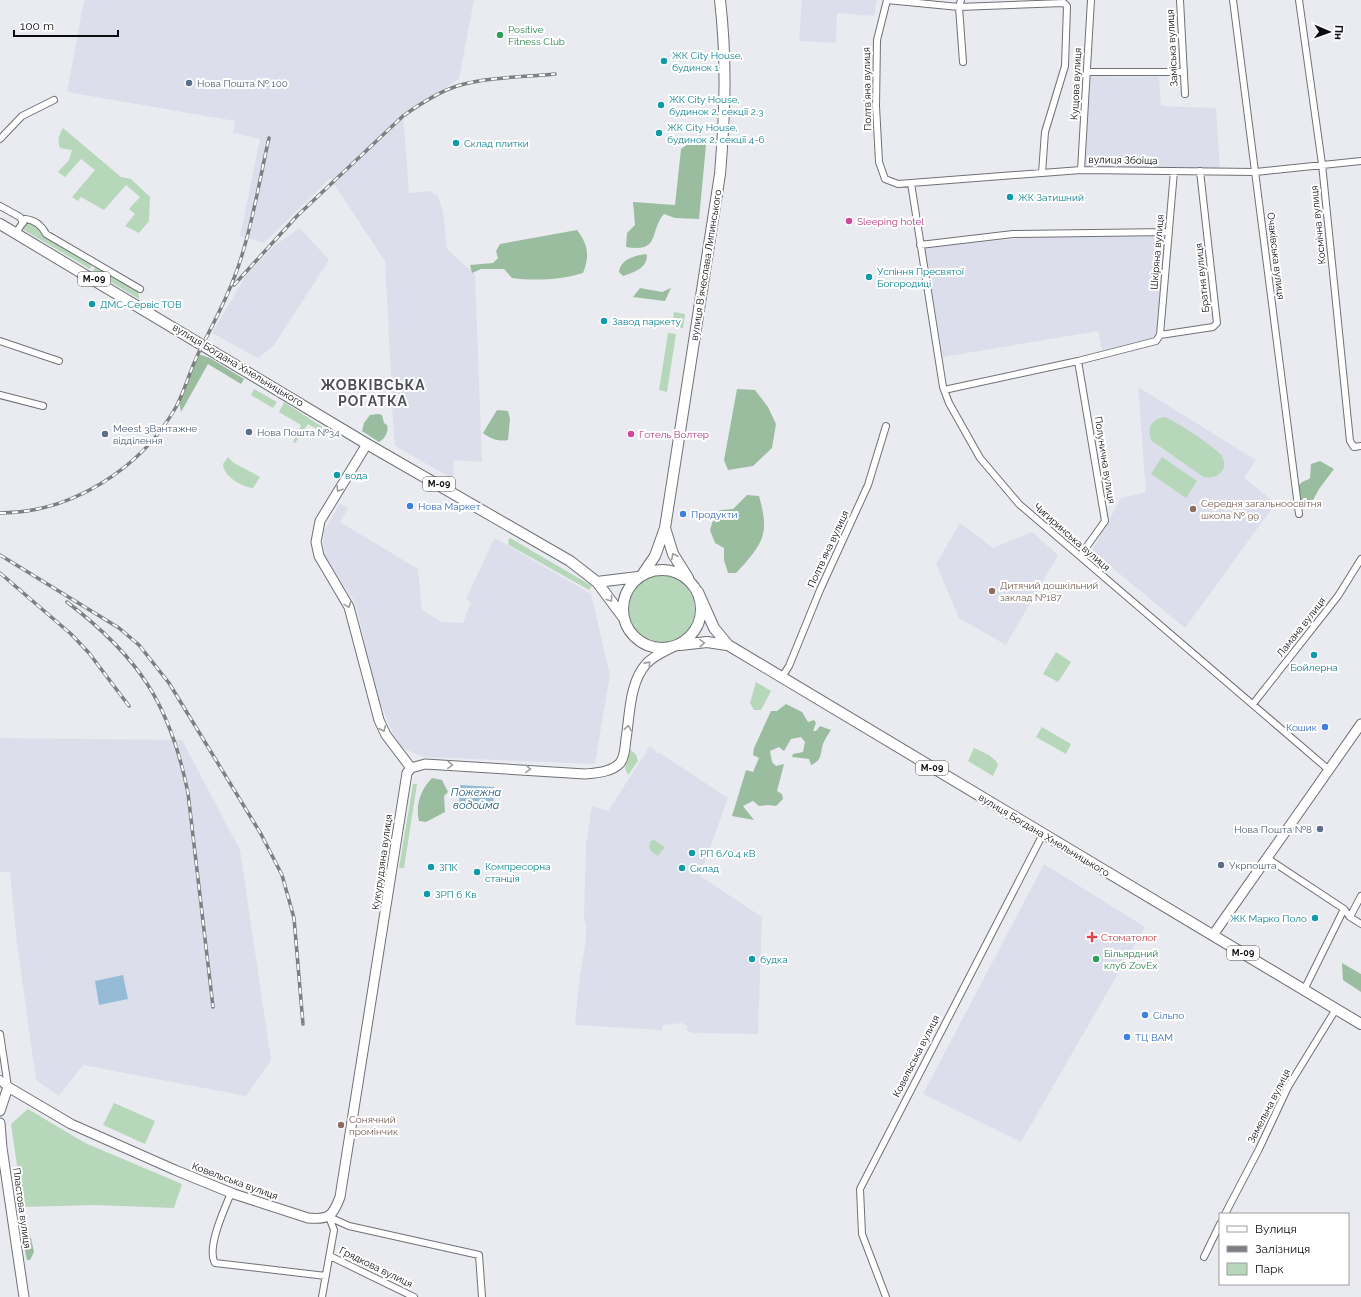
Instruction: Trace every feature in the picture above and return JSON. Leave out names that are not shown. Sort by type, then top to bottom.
[{"type":"main road","name":"вулиця Вʼячеслава Липинського","points":[[640,576],[655,556],[665,528],[720,174],[725,122],[726,71],[720,0]]},
{"type":"main road","name":"вулиця Богдана Хмельницького","points":[[0,224],[367,444],[514,527],[570,561],[597,582],[623,617]]},
{"type":"main road","points":[[367,444],[320,521],[316,542],[319,556],[349,606],[384,730],[395,748],[412,768],[425,764],[585,774],[609,769],[620,762],[624,752],[634,689],[640,675],[647,663],[692,635],[698,623],[701,610],[698,592]]},
{"type":"main road","name":"вулиця Вʼячеслава Липинського","points":[[665,528],[673,554],[690,581]]},
{"type":"main road","name":"М-09","points":[[597,582],[640,576],[658,570],[667,570],[676,572],[690,581],[698,592]]},
{"type":"main road","points":[[623,617],[622,608],[627,591],[640,576]]},
{"type":"main road","name":"вулиця Богдана Хмельницького","points":[[698,592],[714,628],[727,645]]},
{"type":"main road","name":"М-09","points":[[623,617],[629,631],[643,644],[657,648],[674,647]]},
{"type":"main road","name":"вулиця Богдана Хмельницького","points":[[674,647],[707,642],[727,645],[1361,1024]]},
{"type":"main road","points":[[1213,935],[1361,724]]},
{"type":"main road","name":"Кукурудзяна вулиця","points":[[329,1216],[336,1209],[340,1197],[392,873],[405,781],[412,768]]},
{"type":"main road","points":[[0,1111],[8,1087]]},
{"type":"main road","name":"Ковельська вулиця","points":[[8,1087],[71,1124],[96,1136],[231,1193],[308,1218],[318,1219],[329,1216]]},
{"type":"main road","name":"Пластова вулиця","points":[[0,1123],[2,1148],[24,1297]]},
{"type":"street","points":[[887,0],[960,3],[1064,3],[1067,6],[1065,66],[1045,132],[1042,173]]},
{"type":"street","name":"Полтвʼяна вулиця","points":[[885,179],[879,162],[876,106],[877,40],[887,0]]},
{"type":"street","name":"Кущова вулиця","points":[[1081,170],[1091,0]]},
{"type":"street","name":"Заміська вулиця","points":[[1180,0],[1185,94]]},
{"type":"street","name":"Очаківська вулиця","points":[[1233,0],[1299,514]]},
{"type":"street","name":"Космічна вулиця","points":[[1299,0],[1322,164],[1350,441],[1354,447],[1361,446]]},
{"type":"street","points":[[960,3],[963,62]]},
{"type":"street","points":[[1087,72],[1184,72]]},
{"type":"street","points":[[0,139],[22,116],[54,100]]},
{"type":"street","name":"вулиця Збоїща","points":[[885,179],[898,184],[1081,170],[1256,172],[1361,161]]},
{"type":"street","name":"Шкіряна вулиця","points":[[1160,335],[1174,171]]},
{"type":"street","name":"Братня вулиця","points":[[1160,335],[1213,327],[1217,323],[1200,171]]},
{"type":"street","name":"Чигиринська вулиця","points":[[911,183],[939,372],[949,403],[980,458],[997,480],[1019,504],[1329,770]]},
{"type":"street","points":[[0,206],[20,217],[22,223]]},
{"type":"street","points":[[16,233],[25,219],[30,220],[42,227],[46,234],[140,289]]},
{"type":"street","points":[[920,245],[1013,234],[1169,232]]},
{"type":"street","points":[[944,390],[1078,361],[1156,341],[1160,335]]},
{"type":"street","points":[[0,341],[59,361]]},
{"type":"street","name":"Полунична вулиця","points":[[1078,361],[1105,521],[1080,556]]},
{"type":"street","points":[[0,394],[43,406]]},
{"type":"street","name":"Полтвʼяна вулиця","points":[[782,677],[789,666],[820,590],[868,485],[886,426]]},
{"type":"street","name":"Ламана вулиця","points":[[1253,704],[1338,596],[1361,559]]},
{"type":"street","name":"Ковельська вулиця","points":[[886,1297],[862,1234],[860,1189],[1043,834]]},
{"type":"street","points":[[1267,858],[1344,909],[1350,917],[1361,924]]},
{"type":"street","points":[[1350,917],[1361,896]]},
{"type":"street","points":[[1304,990],[1344,909]]},
{"type":"street","name":"Земельна вулиця","points":[[1226,1213],[1259,1149],[1288,1086],[1336,1010]]},
{"type":"street","points":[[0,1034],[8,1087]]},
{"type":"street","name":"Ковельська вулиця","points":[[0,1080],[8,1087]]},
{"type":"street","points":[[231,1193],[216,1235],[213,1255],[215,1263],[326,1276]]},
{"type":"street","points":[[329,1216],[348,1226],[479,1255],[482,1297]]},
{"type":"street","points":[[322,1297],[334,1230],[329,1216]]},
{"type":"street","points":[[1204,1257],[1219,1226]]},
{"type":"street","name":"Грядкова вулиця","points":[[330,1256],[414,1297]]},
{"type":"shaded area","points":[[84,0],[474,0],[459,79],[403,113],[409,193],[429,191],[438,196],[443,211],[447,249],[475,274],[482,462],[454,460],[453,479],[395,446],[391,395],[385,261],[330,178],[264,243],[240,236],[260,139],[233,133],[235,121],[67,92]]},
{"type":"shaded area","points":[[802,0],[877,0],[874,16],[837,13],[836,43],[799,41]]},
{"type":"shaded area","points":[[1088,76],[1159,77],[1161,106],[1216,108],[1220,168],[1083,166]]},
{"type":"shaded area","points":[[300,228],[329,260],[274,345],[258,358],[212,333],[246,275],[275,245]]},
{"type":"shaded area","points":[[1165,236],[1156,337],[1102,350],[1098,331],[943,357],[925,248],[1030,237]]},
{"type":"shaded area","name":"Середня загальноосвітня школа № 99","points":[[1138,387],[1256,460],[1244,478],[1276,503],[1185,628],[1092,551],[1121,498],[1146,492]]},
{"type":"shaded area","points":[[340,503],[348,508],[340,522],[418,569],[422,610],[442,622],[463,623],[471,602],[466,599],[494,539],[497,539],[591,594],[610,675],[595,764],[423,757],[398,746],[376,692],[357,609],[353,599],[326,561],[323,545],[324,531]]},
{"type":"shaded area","name":"Дитячий дошкільний заклад №187","points":[[960,523],[993,548],[1032,532],[1058,555],[1006,645],[959,618],[936,564]]},
{"type":"shaded area","points":[[0,738],[182,740],[240,850],[271,1060],[246,1096],[83,1065],[59,1096],[36,1080],[17,943],[10,872],[0,872]]},
{"type":"shaded area","points":[[650,746],[656,751],[655,753],[660,753],[728,798],[700,876],[762,917],[758,1034],[693,1033],[686,1030],[688,1026],[682,1023],[663,1025],[662,1030],[575,1025],[579,982],[586,939],[584,916],[586,845],[592,806],[608,811]]},
{"type":"shaded area","points":[[1044,864],[1145,927],[1021,1142],[923,1094]]},
{"type":"green space","points":[[63,128],[121,177],[131,179],[150,197],[149,221],[139,233],[125,226],[135,214],[129,209],[140,197],[126,185],[104,210],[81,197],[78,201],[72,197],[95,170],[81,159],[65,177],[58,172],[69,160],[72,150],[60,148],[59,138]]},
{"type":"green space","points":[[700,135],[706,145],[699,219],[675,218],[664,214],[659,221],[649,244],[645,247],[626,247],[627,233],[635,225],[633,202],[675,205],[681,149]]},
{"type":"green space","points":[[28,219],[47,234],[94,262],[90,269],[19,227]]},
{"type":"green space","points":[[577,230],[584,240],[587,250],[587,261],[583,273],[566,277],[538,280],[512,278],[504,269],[481,269],[472,273],[470,265],[493,263],[498,258],[496,251],[500,244]]},
{"type":"green space","points":[[645,254],[647,255],[645,263],[640,269],[623,276],[619,272],[625,261],[632,257]]},
{"type":"green space","points":[[97,264],[138,288],[139,299],[93,271]]},
{"type":"green space","points":[[640,288],[662,292],[671,288],[665,301],[633,297]]},
{"type":"green space","points":[[674,312],[685,314],[683,328],[672,326]]},
{"type":"green space","points":[[668,333],[676,334],[667,392],[659,390]]},
{"type":"green space","points":[[198,354],[210,358],[244,379],[241,384],[208,364],[181,412],[179,401]]},
{"type":"green space","points":[[254,389],[277,402],[273,408],[251,395]]},
{"type":"green space","points":[[737,389],[755,390],[768,407],[776,424],[772,448],[753,466],[728,470],[724,460]]},
{"type":"green space","points":[[284,402],[327,430],[325,434],[308,424],[295,443],[293,442],[301,425],[279,412]]},
{"type":"green space","points":[[497,410],[508,411],[510,419],[508,440],[495,440],[483,433]]},
{"type":"green space","points":[[370,415],[382,415],[384,423],[387,425],[385,437],[379,442],[362,431],[364,423]]},
{"type":"green space","points":[[1164,417],[1203,440],[1221,455],[1224,460],[1224,465],[1223,469],[1217,476],[1202,476],[1152,441],[1150,437],[1151,426],[1156,420]]},
{"type":"green space","points":[[228,457],[234,463],[260,477],[253,488],[244,486],[226,473],[223,464]]},
{"type":"green space","points":[[1162,457],[1197,481],[1186,498],[1151,474]]},
{"type":"green space","points":[[1320,461],[1334,469],[1319,489],[1312,502],[1302,508],[1298,495],[1299,485],[1310,478],[1311,464]]},
{"type":"green space","points":[[747,495],[759,496],[764,520],[762,539],[752,555],[736,573],[728,573],[724,560],[724,548],[715,543],[710,530],[714,517],[720,510],[733,509]]},
{"type":"green space","points":[[510,538],[592,586],[589,590],[509,545],[508,540]]},
{"type":"green space","points":[[661,575],[674,578],[685,585],[692,596],[695,609],[692,622],[685,633],[674,640],[661,643],[648,640],[637,633],[630,622],[627,609],[630,596],[637,585],[648,578]]},
{"type":"green space","points":[[1056,652],[1071,662],[1058,682],[1043,674]]},
{"type":"green space","points":[[756,682],[771,691],[761,710],[754,710],[750,703]]},
{"type":"green space","points":[[786,704],[802,712],[808,722],[814,720],[816,723],[813,731],[816,731],[820,726],[831,730],[823,744],[819,759],[811,765],[809,759],[792,757],[793,754],[803,752],[805,742],[801,737],[791,739],[784,751],[779,747],[770,751],[772,762],[776,766],[784,764],[777,791],[782,794],[783,799],[776,806],[759,806],[753,801],[743,806],[754,820],[732,816],[746,770],[753,772],[759,758],[753,755],[754,748],[771,711],[777,711]]},
{"type":"green space","points":[[1042,727],[1071,744],[1066,754],[1036,737]]},
{"type":"green space","points":[[628,747],[636,755],[638,761],[628,775],[625,768]]},
{"type":"green space","points":[[974,748],[989,755],[996,761],[998,765],[993,776],[968,761]]},
{"type":"green space","points":[[432,778],[442,780],[448,792],[444,796],[445,812],[426,822],[419,821],[418,803],[422,792]]},
{"type":"green space","points":[[413,784],[417,784],[404,868],[399,868]]},
{"type":"green space","points":[[654,840],[665,847],[658,856],[649,846],[651,841]]},
{"type":"green space","points":[[1342,963],[1361,974],[1361,992],[1343,980]]},
{"type":"green space","points":[[114,1103],[155,1121],[145,1144],[103,1125]]},
{"type":"green space","points":[[28,1109],[85,1143],[182,1184],[174,1208],[94,1205],[23,1207],[11,1124]]},
{"type":"green space","points":[[26,1235],[31,1238],[34,1252],[30,1260],[27,1260],[24,1246]]},
{"type":"water","name":"Пожежна водойма","points":[[460,785],[494,787],[493,811],[459,809]]},
{"type":"water","points":[[123,975],[128,999],[99,1005],[95,981]]},
{"type":"railway","points":[[234,285],[297,216],[403,116],[416,107],[443,92],[468,83],[492,79],[555,74]]},
{"type":"railway","points":[[0,513],[27,511],[53,505],[78,496],[102,483],[124,468],[144,450],[161,429],[176,407],[196,359],[223,304],[238,268],[250,226],[269,138]]},
{"type":"railway","points":[[0,555],[119,628],[139,645],[169,683],[261,834],[282,875],[294,918],[303,1024]]},
{"type":"railway","points":[[0,573],[71,634],[89,653],[129,706]]},
{"type":"railway","points":[[67,602],[92,622],[132,663],[148,685],[161,708],[172,733],[181,761],[188,793],[213,1007]]},
{"type":"place","name":"Positive Fitness Club","points":[[500,35]]},
{"type":"place","name":"ЖК City House, будинок 1","points":[[664,61]]},
{"type":"place","name":"Нова Пошта № 100","points":[[189,83]]},
{"type":"place","name":"ЖК City House, будинок 2, секції 2,3","points":[[661,105]]},
{"type":"place","name":"ЖК City House, будинок 2, секції 4-6","points":[[659,133]]},
{"type":"place","name":"Склад плитки","points":[[456,143]]},
{"type":"place","name":"ЖК Затишний","points":[[1010,197]]},
{"type":"place","name":"Sleeping hotel","points":[[849,221]]},
{"type":"place","name":"Успіння Пресвятої Богородиці","points":[[869,277]]},
{"type":"place","name":"ДМС-Сервіс ТОВ","points":[[92,304]]},
{"type":"place","name":"Завод паркету","points":[[604,321]]},
{"type":"place","name":"Нова Пошта №34","points":[[249,432]]},
{"type":"place","name":"Meest 3Вантажне відділення","points":[[105,434]]},
{"type":"place","name":"Готель Волтер","points":[[631,434]]},
{"type":"place","name":"вода","points":[[337,475]]},
{"type":"place","name":"Нова Маркет","points":[[410,506]]},
{"type":"place","name":"Середня загальноосвітня школа № 99","points":[[1193,509]]},
{"type":"place","name":"Продукти","points":[[683,514]]},
{"type":"place","name":"Дитячий дошкільний заклад №187","points":[[992,591]]},
{"type":"place","name":"Бойлерна","points":[[1314,655]]},
{"type":"place","name":"Кошик","points":[[1325,727]]},
{"type":"place","name":"Нова Пошта №8","points":[[1320,829]]},
{"type":"place","name":"РП 6/0.4 кВ","points":[[692,853]]},
{"type":"place","name":"Укрпошта","points":[[1221,865]]},
{"type":"place","name":"ЗПК","points":[[431,867]]},
{"type":"place","name":"Склад","points":[[682,868]]},
{"type":"place","name":"Компресорна станція","points":[[477,872]]},
{"type":"place","name":"ЗРП 6 Кв","points":[[427,894]]},
{"type":"place","name":"ЖК Марко Поло","points":[[1315,918]]},
{"type":"place","name":"Стоматолог","points":[[1092,937]]},
{"type":"place","name":"будка","points":[[752,959]]},
{"type":"place","name":"Більярдний клуб ZovEx","points":[[1096,959]]},
{"type":"place","name":"Сільпо","points":[[1145,1015]]},
{"type":"place","name":"ТЦ ВАМ","points":[[1127,1037]]},
{"type":"place","name":"Сонячний промінчик","points":[[341,1125]]},
{"type":"district","name":"ЖОВКІВСЬКА РОГАТКА","points":[[373,394]]}]
